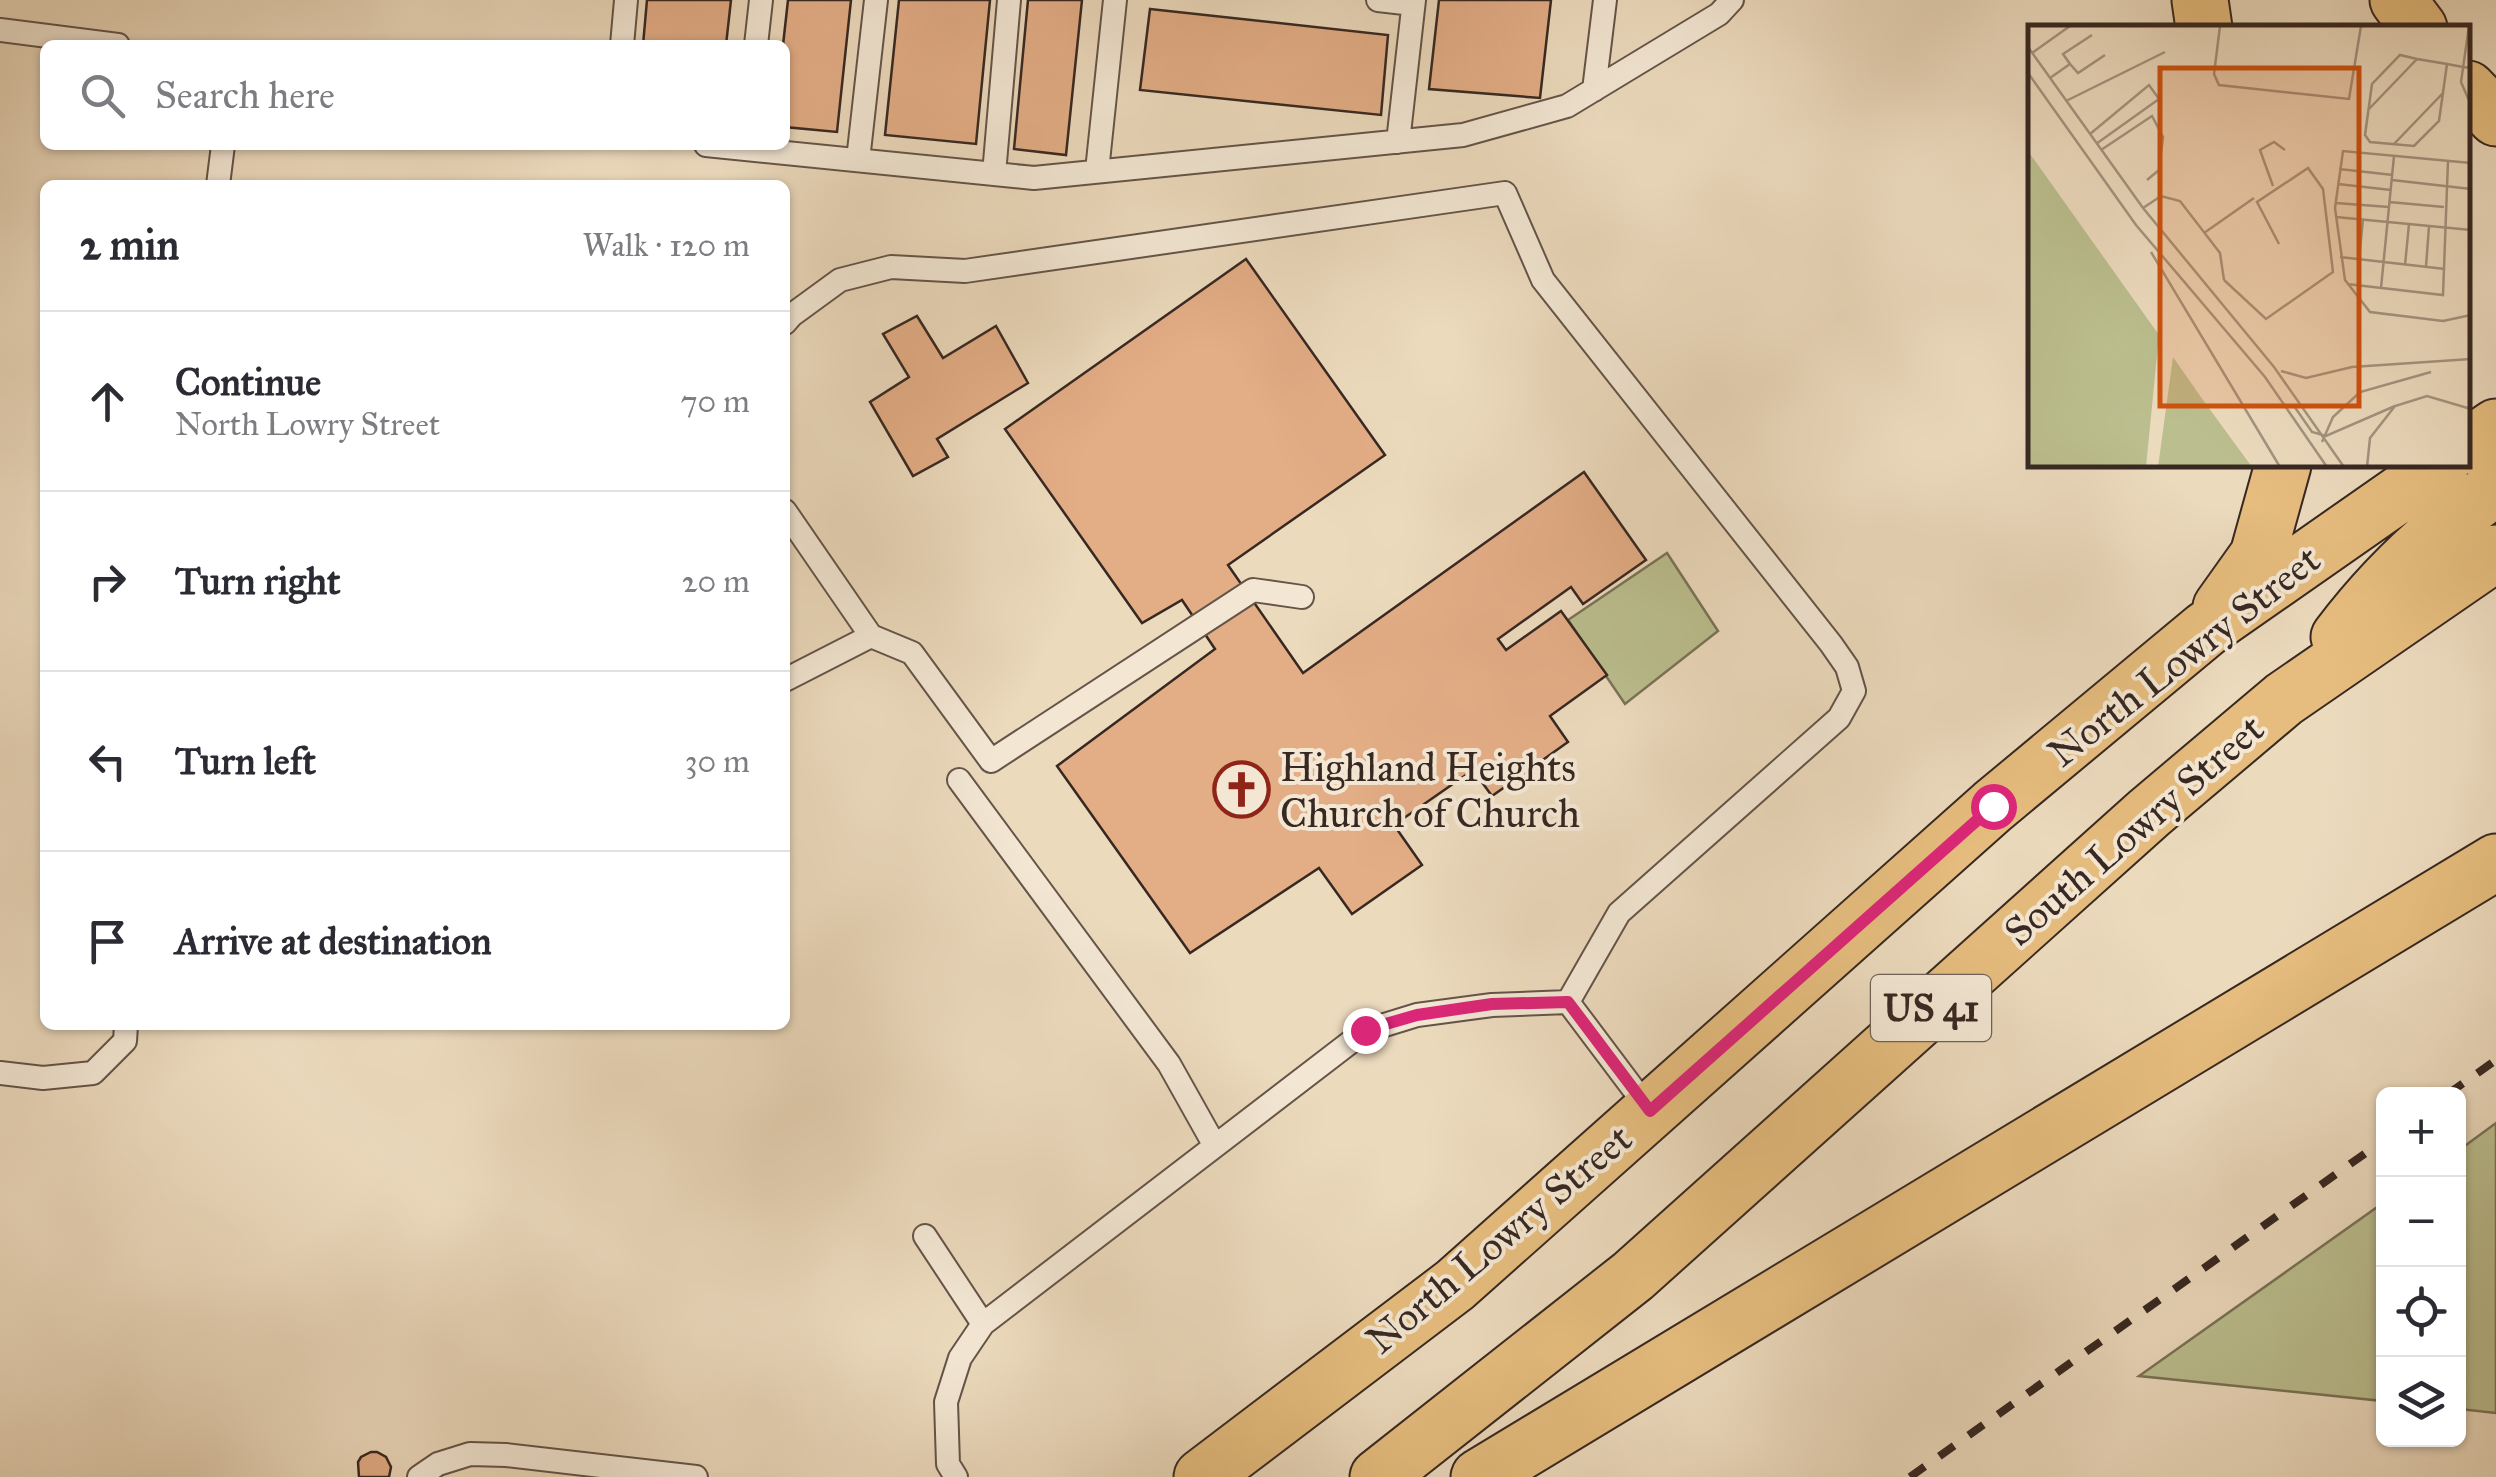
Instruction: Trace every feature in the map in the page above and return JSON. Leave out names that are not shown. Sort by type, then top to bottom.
[{"type":"main road","points":[[2200,0],[2204,25]]},
{"type":"main road","points":[[2398,0],[2417,25]]},
{"type":"main road","points":[[2471,92],[2496,118]]},
{"type":"main road","points":[[2471,444],[2496,426]]},
{"type":"main road","points":[[2206,629],[2258,555],[2282,468]]},
{"type":"main road","name":"North Lowry Street","points":[[1202,1477],[1455,1285],[1993,806],[2206,629],[2437,468]]},
{"type":"main road","points":[[2284,700],[2325,656],[2367,600],[2428,543],[2496,488]]},
{"type":"main road","name":"South Lowry Street","points":[[1378,1477],[1633,1276],[2149,813],[2284,700],[2496,553]]},
{"type":"main road","points":[[1479,1477],[2496,862]]},
{"type":"lane","points":[[622,40],[626,0]]},
{"type":"lane","points":[[757,40],[761,0]]},
{"type":"lane","points":[[858,160],[876,0]]},
{"type":"lane","points":[[994,174],[1009,0]]},
{"type":"lane","points":[[1098,171],[1115,0]]},
{"type":"lane","points":[[1378,0],[1414,2],[1398,142]]},
{"type":"lane","points":[[1594,90],[1605,0]]},
{"type":"lane","points":[[771,150],[1034,178],[1464,134],[1567,106],[1719,14],[1732,0]]},
{"type":"lane","points":[[0,30],[79,40]]},
{"type":"lane","points":[[219,180],[222,150]]},
{"type":"lane","points":[[790,317],[840,280],[891,268],[964,271],[1505,193],[1543,280],[1832,644],[1847,667],[1854,690],[1840,718],[1619,912],[1568,1002]]},
{"type":"lane","points":[[790,518],[871,636],[912,654],[992,761],[1253,590],[1302,597]]},
{"type":"lane","points":[[790,677],[871,636]]},
{"type":"lane","points":[[959,780],[1169,1064],[1215,1146]]},
{"type":"lane","points":[[1568,1002],[1650,1111]]},
{"type":"lane","points":[[956,1477],[948,1464],[946,1402],[960,1358],[984,1324],[1365,1030],[1417,1015],[1492,1004],[1568,1002]]},
{"type":"lane","points":[[0,1074],[42,1078],[93,1073],[125,1041],[126,1030]]},
{"type":"lane","points":[[925,1236],[984,1324]]},
{"type":"lane","points":[[419,1477],[438,1464],[470,1454],[696,1477]]},
{"type":"green space","points":[[1667,553],[1718,631],[1625,704],[1568,620]]},
{"type":"green space","points":[[2496,1123],[2496,1413],[2466,1410],[2466,1145]]},
{"type":"green space","points":[[2376,1208],[2376,1400],[2139,1376]]},
{"type":"building","points":[[647,0],[731,0],[727,40],[643,40]]},
{"type":"building","points":[[788,0],[851,0],[837,132],[790,127],[790,40],[784,40]]},
{"type":"building","points":[[899,0],[990,0],[976,144],[885,135]]},
{"type":"building","points":[[1028,0],[1082,0],[1066,155],[1014,149]]},
{"type":"building","points":[[1439,0],[1551,0],[1540,98],[1429,89]]},
{"type":"building","points":[[1150,9],[1388,35],[1381,115],[1140,90]]},
{"type":"building","points":[[1246,259],[1385,455],[1228,565],[1303,673],[1584,472],[1646,560],[1583,604],[1571,587],[1498,639],[1506,650],[1561,611],[1607,675],[1550,716],[1568,742],[1492,796],[1473,770],[1394,825],[1422,865],[1352,914],[1319,868],[1190,953],[1057,766],[1215,649],[1182,600],[1142,623],[1005,429]]},
{"type":"building","points":[[1246,259],[1385,455],[1228,565],[1303,673],[1584,472],[1646,560],[1583,604],[1571,587],[1498,639],[1506,650],[1561,611],[1607,675],[1550,716],[1568,742],[1492,796],[1473,770],[1394,825],[1422,865],[1352,914],[1319,868],[1190,953],[1057,766],[1215,649],[1182,600],[1142,623],[1005,429]]},
{"type":"building","points":[[917,316],[943,358],[996,326],[1028,383],[937,439],[948,457],[913,476],[870,402],[909,377],[883,334]]},
{"type":"building","points":[[371,1452],[386,1457],[391,1467],[389,1477],[359,1477],[358,1462]]},
{"type":"railway","points":[[2458,1087],[2496,1060]]},
{"type":"railway","points":[[1910,1477],[2376,1146]]},
{"type":"place","name":"Highland Heights Church of Church","points":[[1241,790]]},
{"type":"route","points":[[1365,1030],[1417,1015],[1492,1004],[1568,1002],[1650,1111],[1993,806]]}]
